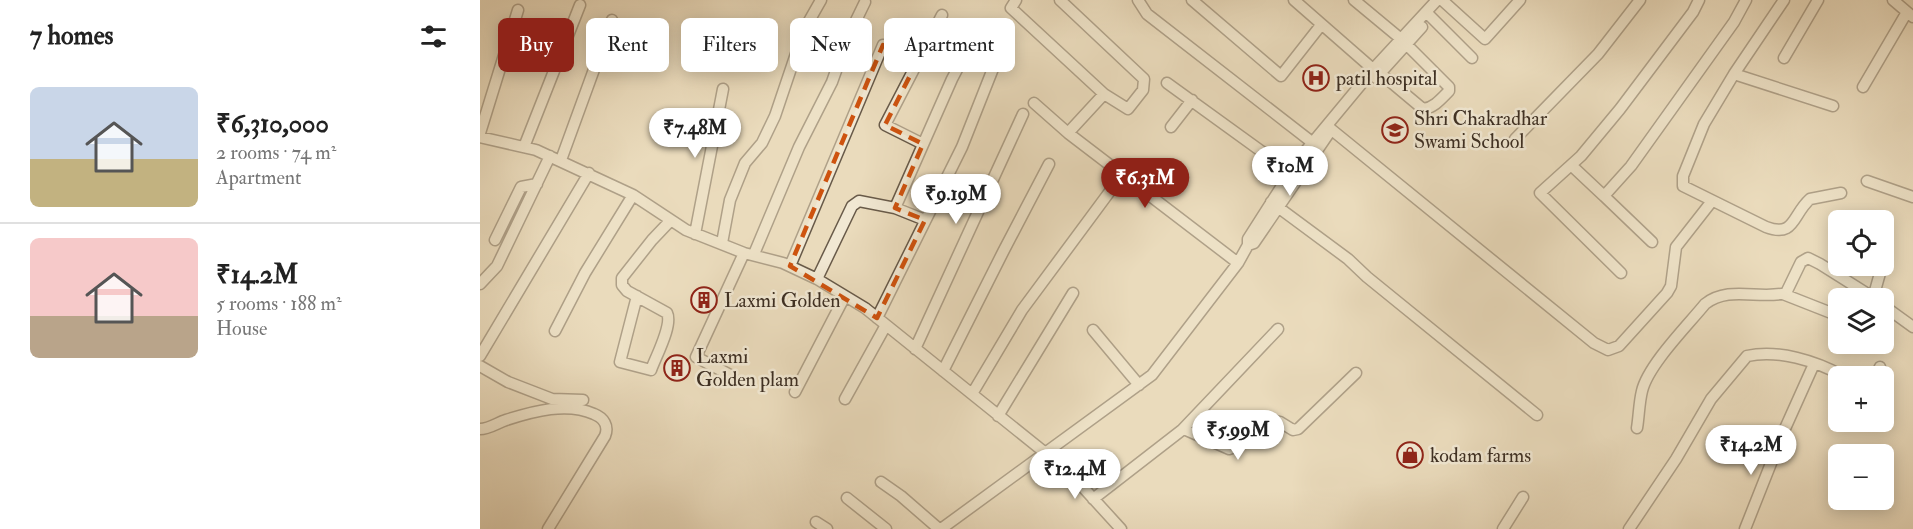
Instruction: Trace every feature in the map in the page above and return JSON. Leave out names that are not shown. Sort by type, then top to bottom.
[{"type":"street","points":[[722,243],[730,200],[745,163],[762,142],[775,116],[804,30],[821,0]]},
{"type":"street","points":[[1016,0],[1011,8],[1104,94],[1128,109],[1143,90],[1144,79],[1060,0]]},
{"type":"street","points":[[1138,0],[1147,14],[1313,143]]},
{"type":"street","points":[[1192,0],[1281,76],[1321,25]]},
{"type":"street","points":[[1294,0],[1423,109],[1436,104],[1449,91],[1449,87],[1403,42],[1354,0]]},
{"type":"street","points":[[881,482],[940,529],[1139,385],[1152,375],[1238,263],[1248,245],[1248,239],[1330,127],[1428,14],[1442,1],[1485,39],[1520,0]]},
{"type":"street","points":[[1515,139],[1598,54],[1640,0]]},
{"type":"street","points":[[1620,273],[1539,193],[1581,156],[1620,109],[1694,12],[1699,0]]},
{"type":"street","points":[[1604,196],[1631,166],[1734,22],[1746,0]]},
{"type":"street","points":[[1784,0],[1734,74],[1704,124],[1683,176],[1683,186],[1766,227],[1780,231],[1786,230],[1810,199],[1841,193]]},
{"type":"street","points":[[1784,58],[1818,0]]},
{"type":"street","points":[[1863,87],[1910,15],[1893,0]]},
{"type":"street","points":[[732,376],[696,357],[832,82],[848,37],[865,3]]},
{"type":"street","points":[[524,147],[580,5]]},
{"type":"street","points":[[518,10],[480,135],[561,160],[633,195],[696,234],[790,266],[845,296],[1069,472],[1121,529]]},
{"type":"street","points":[[1428,14],[1472,58]]},
{"type":"street","points":[[790,266],[884,45]]},
{"type":"street","points":[[561,160],[593,72]]},
{"type":"street","points":[[912,72],[885,125],[923,144]]},
{"type":"street","points":[[895,208],[956,72]]},
{"type":"street","points":[[845,399],[925,220],[962,147],[992,72]]},
{"type":"street","points":[[1734,74],[1833,106]]},
{"type":"street","points":[[1167,83],[1290,172]]},
{"type":"street","points":[[696,234],[723,89]]},
{"type":"street","points":[[1068,133],[1104,94]]},
{"type":"street","points":[[1170,127],[1192,99]]},
{"type":"street","points":[[1034,103],[1068,133],[1238,263]]},
{"type":"street","points":[[915,349],[1023,114]]},
{"type":"street","points":[[1275,204],[1290,172],[1313,143],[1330,127]]},
{"type":"street","points":[[1330,127],[1594,343],[1608,350],[1619,346],[1667,293],[1671,286],[1676,247],[1712,201]]},
{"type":"street","points":[[480,284],[497,266],[550,156]]},
{"type":"street","points":[[943,371],[1049,164]]},
{"type":"street","points":[[1571,165],[1652,242]]},
{"type":"street","points":[[480,356],[589,173]]},
{"type":"street","points":[[972,394],[1022,310],[1122,175]]},
{"type":"street","points":[[1867,181],[1913,197]]},
{"type":"street","points":[[495,240],[521,187],[537,184]]},
{"type":"street","points":[[555,331],[585,273],[633,195]]},
{"type":"street","points":[[817,279],[852,206],[859,201],[895,208],[925,220]]},
{"type":"street","points":[[1275,204],[1348,259],[1537,416]]},
{"type":"street","points":[[637,296],[620,363],[651,370],[668,326],[669,317],[667,312],[637,296],[627,291],[622,285],[622,278],[651,240],[671,220]]},
{"type":"street","points":[[1783,294],[1789,290],[1799,265],[1804,259],[1828,266]]},
{"type":"street","points":[[1847,276],[1862,288]]},
{"type":"street","points":[[998,416],[1073,292]]},
{"type":"street","points":[[1638,428],[1645,383],[1659,361],[1705,304],[1718,296],[1739,293],[1783,294],[1828,311]]},
{"type":"street","points":[[795,392],[845,296]]},
{"type":"street","points":[[1894,313],[1913,327]]},
{"type":"street","points":[[1093,499],[1182,430],[1278,329]]},
{"type":"street","points":[[1093,330],[1139,385]]},
{"type":"street","points":[[1629,529],[1676,459],[1711,399],[1742,361],[1755,354],[1773,353],[1828,370]]},
{"type":"street","points":[[1745,529],[1783,433],[1814,364]]},
{"type":"street","points":[[480,366],[508,382],[552,399],[583,400]]},
{"type":"street","points":[[1182,430],[1229,449],[1238,446],[1265,419],[1280,422],[1293,430],[1298,429],[1356,373]]},
{"type":"street","points":[[480,429],[486,429],[531,412],[571,407],[601,417],[607,430],[605,436],[548,529]]},
{"type":"street","points":[[1503,529],[1523,497]]},
{"type":"street","points":[[847,498],[886,529]]},
{"type":"street","points":[[816,522],[827,529]]},
{"type":"highlighted area","points":[[883,45],[919,58],[885,125],[923,144],[895,208],[925,220],[877,318],[790,266]]},
{"type":"place","name":"patil hospital","points":[[1316,78]]},
{"type":"place","name":"Shri Chakradhar Swami School","points":[[1395,130]]},
{"type":"place","name":"Laxmi Golden","points":[[704,300]]},
{"type":"place","name":"Laxmi Golden plam","points":[[677,368]]},
{"type":"place","name":"kodam farms","points":[[1410,455]]}]
